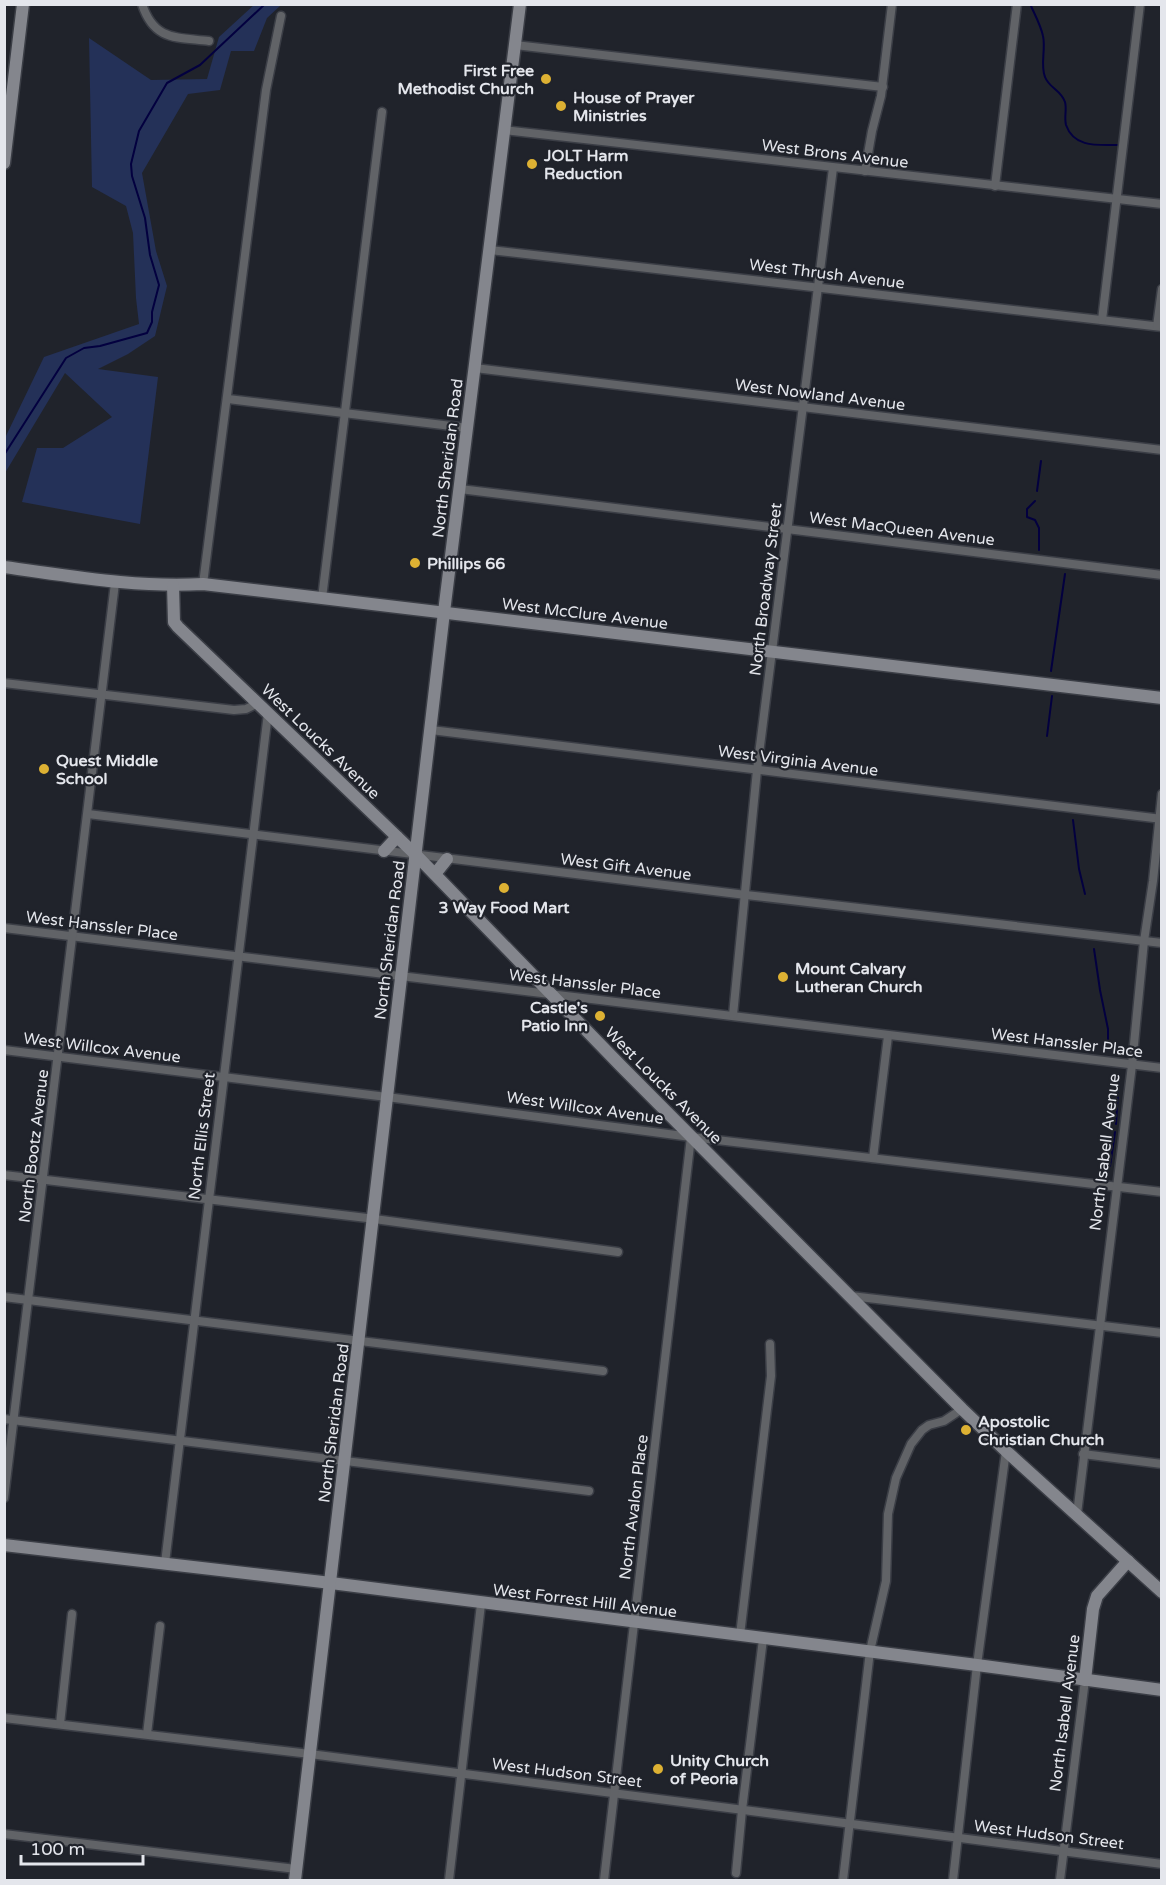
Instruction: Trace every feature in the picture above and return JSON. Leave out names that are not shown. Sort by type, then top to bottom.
[{"type":"main road","points":[[4,163],[23,4]]},
{"type":"main road","name":"North Sheridan Road","points":[[296,1875],[444,612],[520,4]]},
{"type":"main road","name":"West McClure Avenue","points":[[4,567],[115,583],[203,584],[1161,698]]},
{"type":"main road","name":"West Loucks Avenue","points":[[173,585],[174,622],[416,855],[691,1137],[962,1409],[1005,1451],[1161,1592]]},
{"type":"main road","points":[[384,850],[397,837]]},
{"type":"main road","points":[[435,874],[447,858]]},
{"type":"main road","name":"West Forrest Hill Avenue","points":[[4,1545],[331,1583],[1161,1690]]},
{"type":"main road","name":"North Isabell Avenue","points":[[1085,1680],[1093,1609],[1097,1596],[1128,1561]]},
{"type":"street","points":[[142,4],[147,20],[159,32],[209,41]]},
{"type":"street","points":[[864,171],[883,87],[892,4]]},
{"type":"street","points":[[995,186],[1017,4]]},
{"type":"street","points":[[1102,320],[1140,4]]},
{"type":"street","points":[[203,584],[266,90],[282,16]]},
{"type":"street","points":[[515,45],[883,87]]},
{"type":"street","points":[[322,598],[382,112]]},
{"type":"street","name":"West Brons Avenue","points":[[504,130],[1161,204]]},
{"type":"street","name":"North Broadway Street","points":[[733,1015],[757,770],[833,168]]},
{"type":"street","name":"West Thrush Avenue","points":[[490,250],[1159,327]]},
{"type":"street","points":[[1159,327],[1161,289]]},
{"type":"street","name":"West Nowland Avenue","points":[[475,368],[1161,450]]},
{"type":"street","points":[[228,399],[468,428]]},
{"type":"street","name":"West MacQueen Avenue","points":[[460,489],[1161,574]]},
{"type":"street","name":"North Bootz Avenue","points":[[4,1498],[9,1419],[29,1300],[115,583]]},
{"type":"street","points":[[4,683],[234,710],[246,709],[258,703]]},
{"type":"street","name":"North Ellis Street","points":[[165,1563],[268,713]]},
{"type":"street","name":"West Virginia Avenue","points":[[431,730],[1160,819]]},
{"type":"street","name":"North Isabell Avenue","points":[[1077,1514],[1132,1065],[1161,794]]},
{"type":"street","name":"West Gift Avenue","points":[[88,814],[746,895],[1161,943]]},
{"type":"street","name":"West Hanssler Place","points":[[4,928],[1161,1068]]},
{"type":"street","points":[[873,1158],[888,1036]]},
{"type":"street","name":"West Willcox Avenue","points":[[4,1050],[691,1137],[1161,1192]]},
{"type":"street","name":"North Avalon Place","points":[[604,1881],[691,1137]]},
{"type":"street","points":[[4,1175],[209,1198],[618,1252]]},
{"type":"street","points":[[850,1296],[1161,1333]]},
{"type":"street","points":[[4,1297],[603,1371]]},
{"type":"street","points":[[740,1635],[771,1376],[770,1344]]},
{"type":"street","points":[[843,1881],[870,1652],[885,1593],[888,1514],[893,1490],[900,1464],[922,1430],[929,1425],[944,1421],[962,1409]]},
{"type":"street","points":[[9,1419],[589,1491]]},
{"type":"street","points":[[953,1881],[977,1665],[1005,1451]]},
{"type":"street","points":[[1083,1454],[1161,1464]]},
{"type":"street","points":[[449,1881],[481,1604]]},
{"type":"street","points":[[60,1724],[72,1614]]},
{"type":"street","points":[[147,1734],[160,1626]]},
{"type":"street","points":[[736,1873],[763,1639]]},
{"type":"street","name":"North Isabell Avenue","points":[[1060,1881],[1085,1680]]},
{"type":"street","name":"West Hudson Street","points":[[4,1718],[310,1754],[1161,1864]]},
{"type":"street","points":[[4,1834],[296,1875]]},
{"type":"shaded area","points":[[255,4],[281,5],[267,18],[254,51],[231,51],[220,90],[188,94],[142,173],[156,251],[167,286],[155,336],[128,354],[98,369],[158,377],[140,524],[22,502],[37,448],[63,448],[112,417],[65,373],[5,473],[5,438],[44,357],[139,324],[133,233],[126,206],[92,187],[89,38],[151,80],[207,79],[219,37]]},
{"type":"waterway","points":[[4,455],[66,358],[84,348],[147,333],[152,322],[152,312],[159,285],[150,255],[145,218],[132,176],[131,164],[139,131],[167,83],[200,65],[265,4]]},
{"type":"waterway","points":[[1031,6],[1043,36],[1045,77],[1065,102],[1065,122],[1070,132],[1075,138],[1087,144],[1118,145]]},
{"type":"waterway","points":[[1037,491],[1041,461]]},
{"type":"waterway","points":[[1035,501],[1027,509],[1027,517],[1035,520],[1039,528],[1039,550]]},
{"type":"waterway","points":[[1051,671],[1065,574]]},
{"type":"waterway","points":[[1047,736],[1052,696]]},
{"type":"waterway","points":[[1073,820],[1079,869],[1085,894]]},
{"type":"waterway","points":[[1094,949],[1108,1029],[1108,1042],[1114,1054]]},
{"type":"waterway","points":[[1116,1124],[1119,1074]]},
{"type":"waterway","points":[[1110,1166],[1115,1132]]},
{"type":"place","name":"First Free Methodist Church","points":[[546,79]]},
{"type":"place","name":"House of Prayer Ministries","points":[[561,106]]},
{"type":"place","name":"JOLT Harm Reduction","points":[[532,164]]},
{"type":"place","name":"Phillips 66","points":[[415,563]]},
{"type":"place","name":"Quest Middle School","points":[[44,769]]},
{"type":"place","name":"3 Way Food Mart","points":[[504,888]]},
{"type":"place","name":"Mount Calvary Lutheran Church","points":[[783,977]]},
{"type":"place","name":"Castle's Patio Inn","points":[[600,1016]]},
{"type":"place","name":"Apostolic Christian Church","points":[[966,1430]]},
{"type":"place","name":"Unity Church of Peoria","points":[[658,1769]]}]
